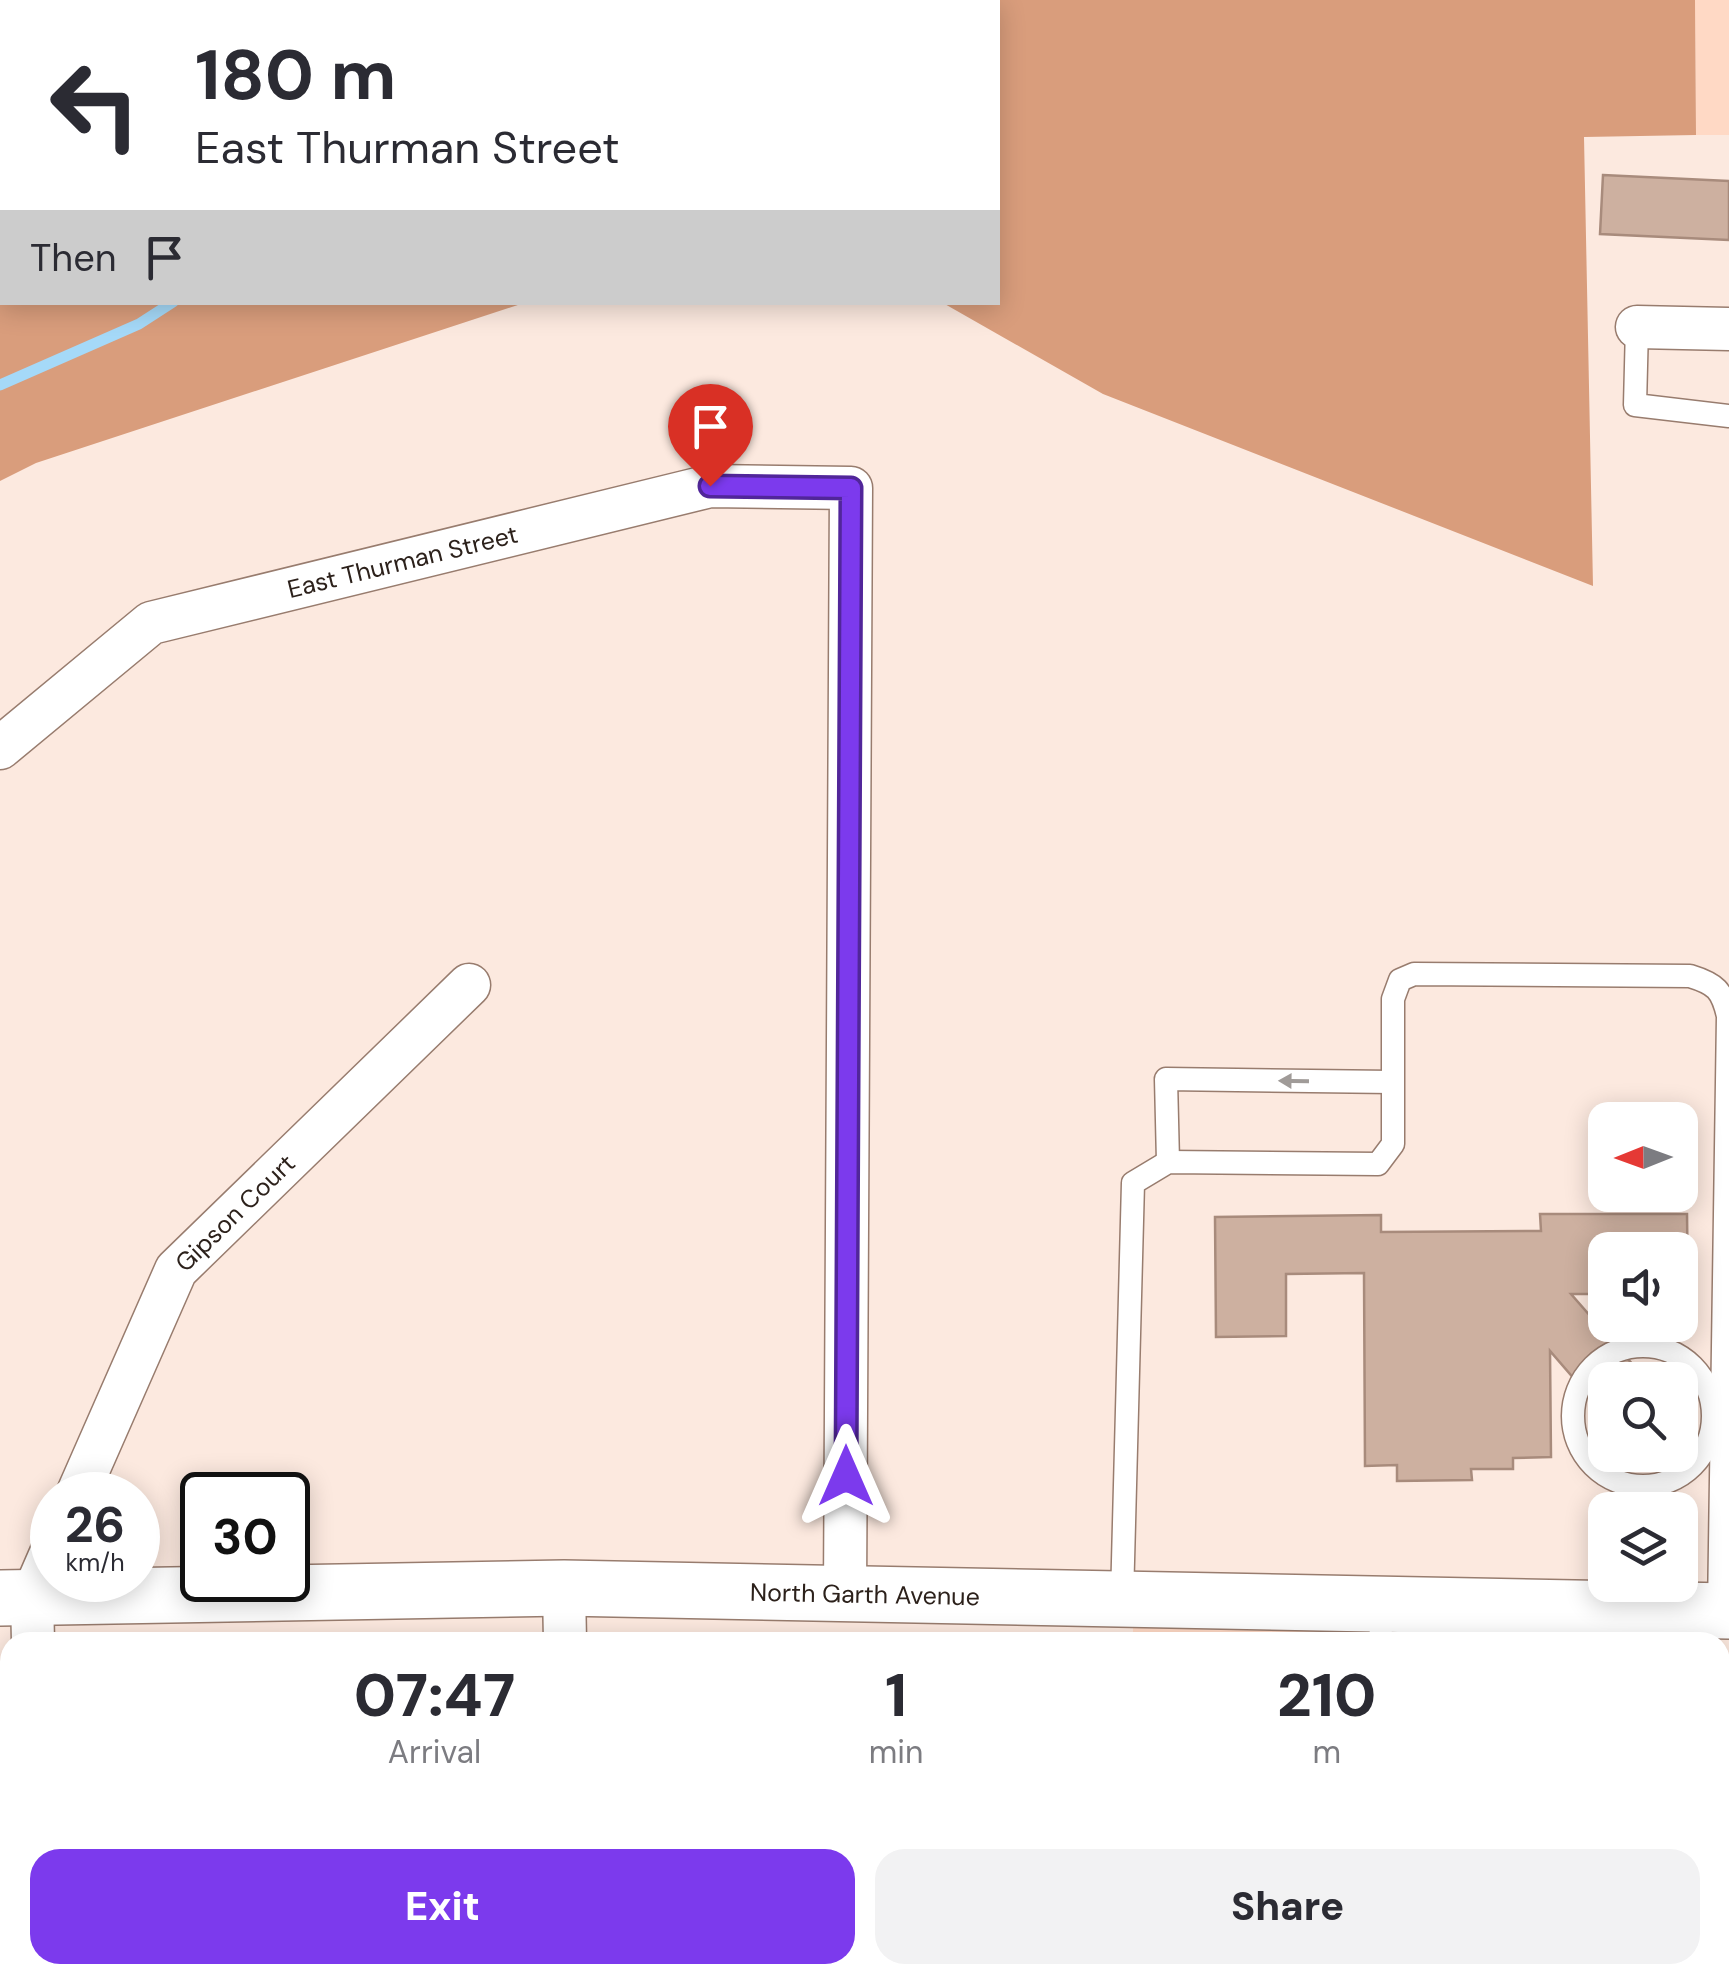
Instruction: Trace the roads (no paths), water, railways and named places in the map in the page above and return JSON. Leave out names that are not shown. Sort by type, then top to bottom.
[{"type":"street","points":[[1638,326],[1729,330]]},
{"type":"street","name":"East Thurman Street","points":[[0,748],[151,623],[710,486],[851,488],[845,1594]]},
{"type":"street","name":"Gipson Court","points":[[87,1472],[176,1270],[469,985]]},
{"type":"street","points":[[564,1588],[564,1632]]},
{"type":"street","name":"North Garth Avenue","points":[[29,1597],[564,1588],[1122,1600],[1380,1624],[1722,1622]]},
{"type":"lane","points":[[1638,326],[1635,405],[1729,416]]},
{"type":"lane","points":[[1122,1600],[1132,1183],[1168,1162],[1378,1164],[1393,1144],[1393,998],[1400,980],[1414,974],[1690,976],[1712,983],[1724,998],[1728,1016],[1718,1420],[1722,1622]]},
{"type":"lane","points":[[1168,1162],[1166,1079],[1392,1082]]},
{"type":"lane","points":[[1646,1344],[1687,1360],[1702,1377],[1718,1420],[1697,1462],[1678,1477],[1656,1486],[1632,1486],[1609,1478],[1590,1463],[1577,1442],[1572,1418],[1575,1394],[1586,1372],[1623,1347],[1646,1344]]},
{"type":"waterway","points":[[0,385],[139,324],[168,305]]}]
